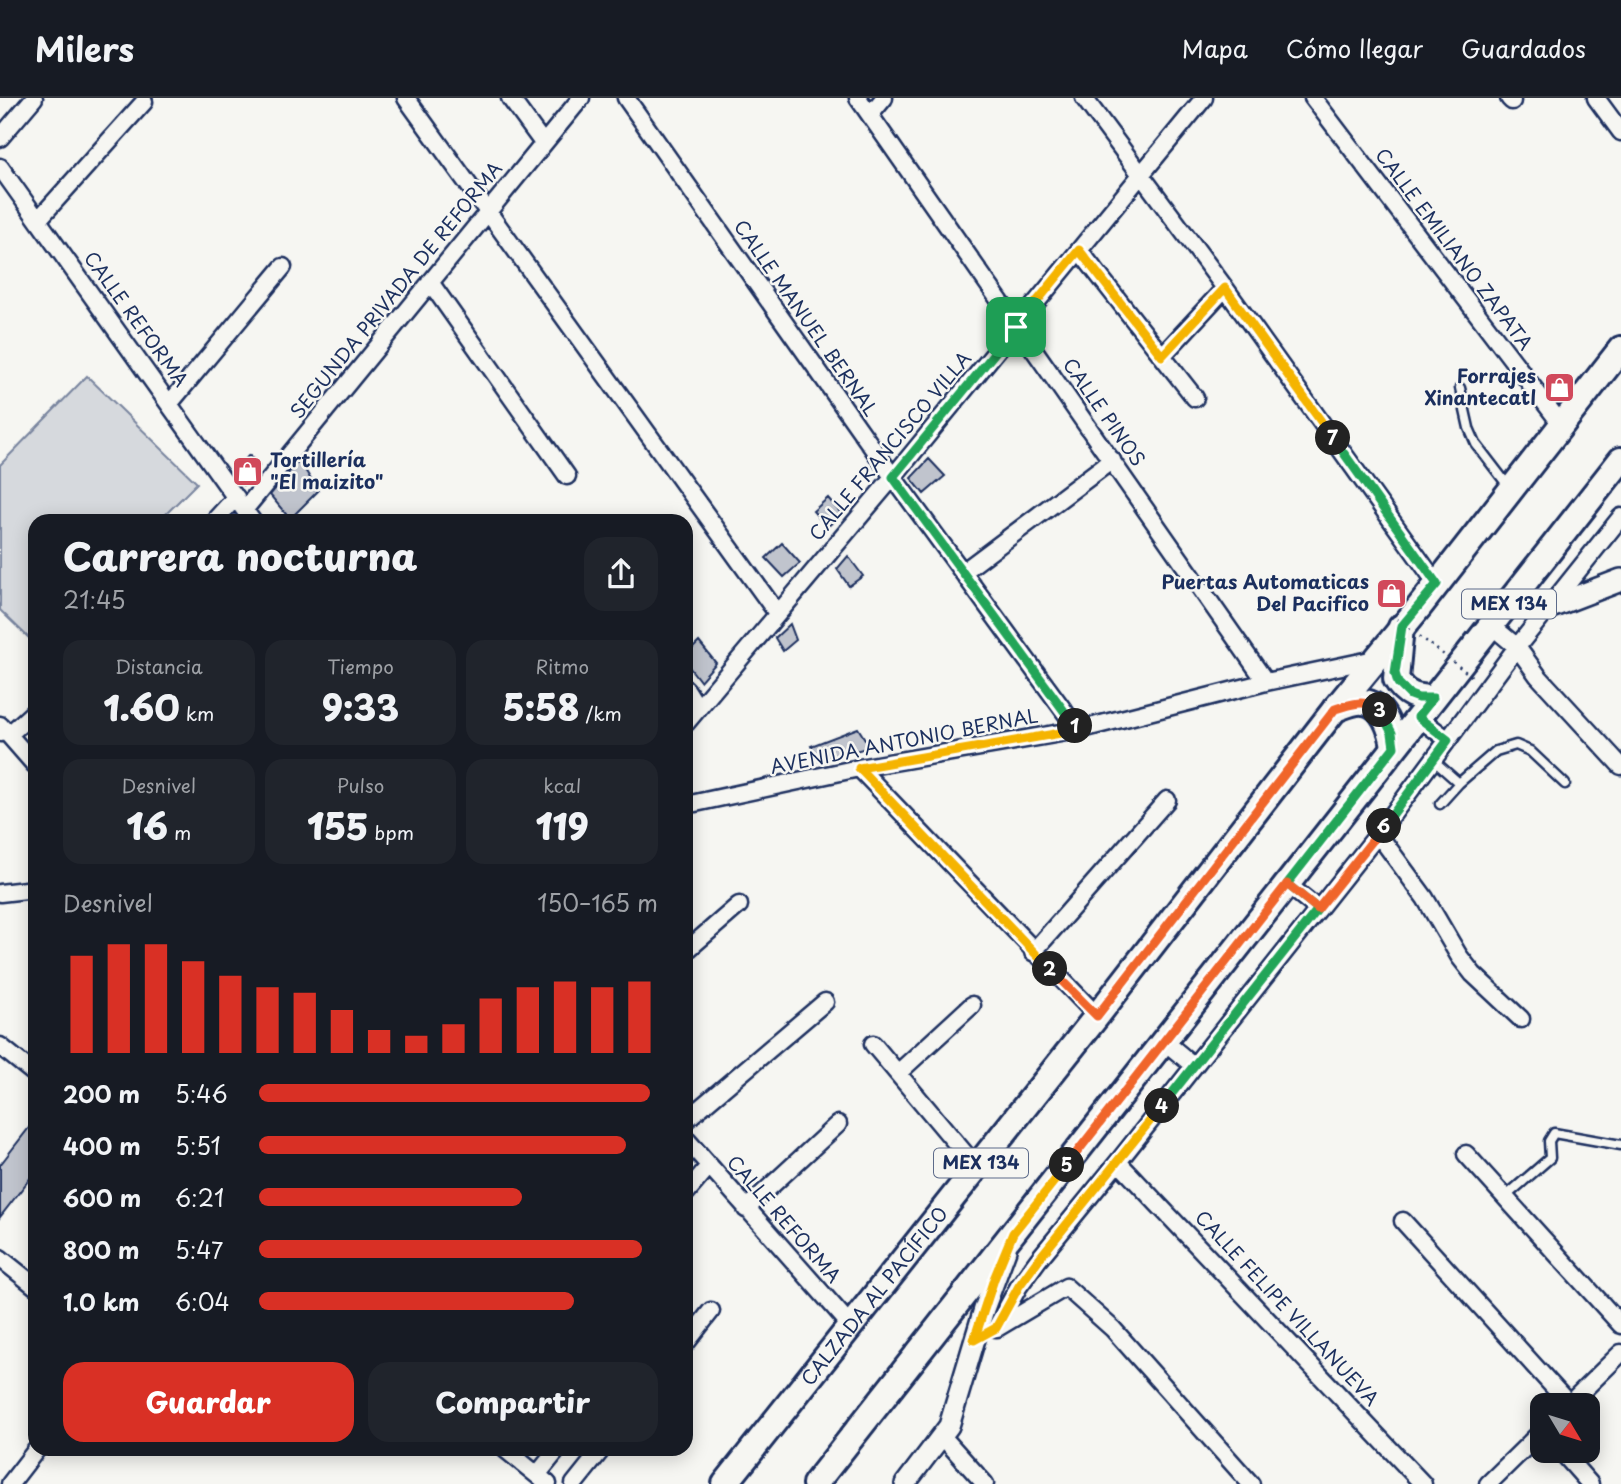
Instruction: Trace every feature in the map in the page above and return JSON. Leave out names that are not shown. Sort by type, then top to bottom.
[{"type":"main road","name":"CALZADA AL PACÍFICO","points":[[726,1484],[1097,1016],[1375,659],[1397,620],[1437,584],[1621,349]]},
{"type":"main road","name":"MEX 134","points":[[815,1484],[1621,460]]},
{"type":"main road","points":[[1548,608],[1621,580]]},
{"type":"main road","points":[[1397,620],[1396,679],[1426,708]]},
{"type":"main road","points":[[1335,709],[1362,701],[1379,709],[1392,733],[1394,747]]},
{"type":"street","points":[[0,138],[34,98]]},
{"type":"street","points":[[406,98],[777,613]]},
{"type":"street","points":[[510,98],[543,143]]},
{"type":"street","name":"SEGUNDA PRIVADA DE REFORMA","points":[[245,509],[581,98]]},
{"type":"street","name":"CALLE MANUEL BERNAL","points":[[626,98],[893,477],[1078,730]]},
{"type":"street","name":"CALLE PINOS","points":[[858,98],[1266,682]]},
{"type":"street","points":[[870,115],[884,98]]},
{"type":"street","points":[[1084,98],[1225,288],[1437,584]]},
{"type":"street","name":"CALLE EMILIANO ZAPATA","points":[[1313,98],[1561,424]]},
{"type":"street","points":[[1596,98],[1621,132]]},
{"type":"street","name":"CALLE FRANCISCO VILLA","points":[[693,714],[893,477],[1200,100]]},
{"type":"street","points":[[38,220],[144,102]]},
{"type":"street","name":"CALLE REFORMA","points":[[0,167],[245,509]]},
{"type":"street","points":[[1079,250],[1195,398]]},
{"type":"street","points":[[170,403],[283,267]]},
{"type":"street","points":[[430,282],[567,476]]},
{"type":"street","points":[[1162,356],[1225,288]]},
{"type":"street","points":[[963,572],[1112,460]]},
{"type":"street","points":[[996,1328],[1019,1286],[1038,1260],[1378,834],[1517,647],[1621,517]]},
{"type":"street","points":[[1492,626],[1517,647],[1538,676],[1621,766]]},
{"type":"street","name":"AVENIDA ANTONIO BERNAL","points":[[693,804],[859,768],[1078,730],[1266,682],[1375,659]]},
{"type":"street","points":[[693,700],[698,708]]},
{"type":"street","points":[[1426,708],[1448,740]]},
{"type":"street","points":[[28,719],[23,724],[2,730],[28,758]]},
{"type":"street","points":[[859,768],[1097,1016]]},
{"type":"street","points":[[1033,952],[1167,800]]},
{"type":"street","points":[[1378,834],[1425,898],[1473,974],[1521,1019]]},
{"type":"street","points":[[1287,884],[1318,909]]},
{"type":"street","points":[[0,893],[28,890]]},
{"type":"street","points":[[693,945],[738,905]]},
{"type":"street","points":[[693,1114],[825,1002]]},
{"type":"street","points":[[898,1073],[972,1005]]},
{"type":"street","points":[[1164,1041],[1194,1066]]},
{"type":"street","points":[[873,1044],[977,1168]]},
{"type":"street","points":[[0,1046],[28,1068]]},
{"type":"street","points":[[746,1209],[838,1124]]},
{"type":"street","name":"CALLE REFORMA","points":[[693,1149],[850,1326]]},
{"type":"street","points":[[1466,1154],[1621,1325]]},
{"type":"street","name":"CALLE FELIPE VILLANUEVA","points":[[1118,1162],[1423,1484]]},
{"type":"street","points":[[693,1185],[709,1166]]},
{"type":"street","points":[[1403,1221],[1558,1393]]},
{"type":"street","points":[[905,1484],[942,1436],[953,1415],[994,1279],[1013,1233]]},
{"type":"street","points":[[0,1258],[28,1280]]},
{"type":"street","points":[[974,1340],[1066,1287],[1113,1329],[1251,1484]]},
{"type":"street","points":[[693,1334],[711,1311]]},
{"type":"street","points":[[1581,1393],[1621,1353]]},
{"type":"street","points":[[942,1436],[985,1484]]},
{"type":"street","points":[[1495,1482],[1530,1444]]},
{"type":"street","points":[[10,1484],[32,1456]]},
{"type":"street","points":[[513,1456],[542,1480],[554,1456]]},
{"type":"street","points":[[574,1484],[596,1456]]},
{"type":"street","points":[[1572,1463],[1590,1484]]},
{"type":"lane","points":[[1460,388],[1469,428],[1476,443],[1511,489]]},
{"type":"lane","points":[[1440,804],[1459,783],[1496,751],[1516,745],[1530,751],[1565,784]]},
{"type":"lane","points":[[1433,760],[1459,783]]},
{"type":"lane","points":[[1506,1197],[1550,1158],[1549,1141],[1555,1133],[1621,1145]]},
{"type":"path","points":[[1397,620],[1474,678]]},
{"type":"shaded area","points":[[87,376],[197,483],[166,514],[28,514],[28,637],[0,610],[0,465]]},
{"type":"building","points":[[249,455],[259,466],[243,485],[235,471]]},
{"type":"building","points":[[929,459],[945,476],[924,494],[911,478]]},
{"type":"building","points":[[299,460],[318,491],[295,514],[286,514],[270,495]]},
{"type":"building","points":[[828,498],[842,514],[827,527],[813,511]]},
{"type":"building","points":[[782,543],[800,563],[784,577],[766,558]]},
{"type":"building","points":[[848,556],[863,576],[849,586],[837,569]]},
{"type":"building","points":[[790,624],[796,640],[783,651],[775,638]]},
{"type":"building","points":[[699,642],[716,663],[700,681],[693,672],[693,648]]},
{"type":"building","points":[[858,728],[870,747],[819,761],[811,746]]},
{"type":"building","points":[[28,1129],[28,1181],[0,1217],[0,1165]]},
{"type":"place","name":"Forrajes Xinantecatl","points":[[1559,387]]},
{"type":"place","name":"Tortillería \"El maizito\"","points":[[247,471]]},
{"type":"place","name":"Puertas Automaticas Del Pacifico","points":[[1392,593]]},
{"type":"route","points":[[1016,327],[893,477],[1078,730],[859,768],[1097,1016],[1335,709],[1362,701],[1379,709],[1392,733],[1394,747],[1287,884],[1318,909],[1038,1260],[1019,1286],[996,1328],[974,1340],[1013,1233],[1287,884],[1318,909],[1448,740],[1418,717],[1433,698],[1410,695],[1398,683],[1395,673],[1402,626],[1437,584],[1225,288],[1162,356],[1079,250],[1016,327]]}]
